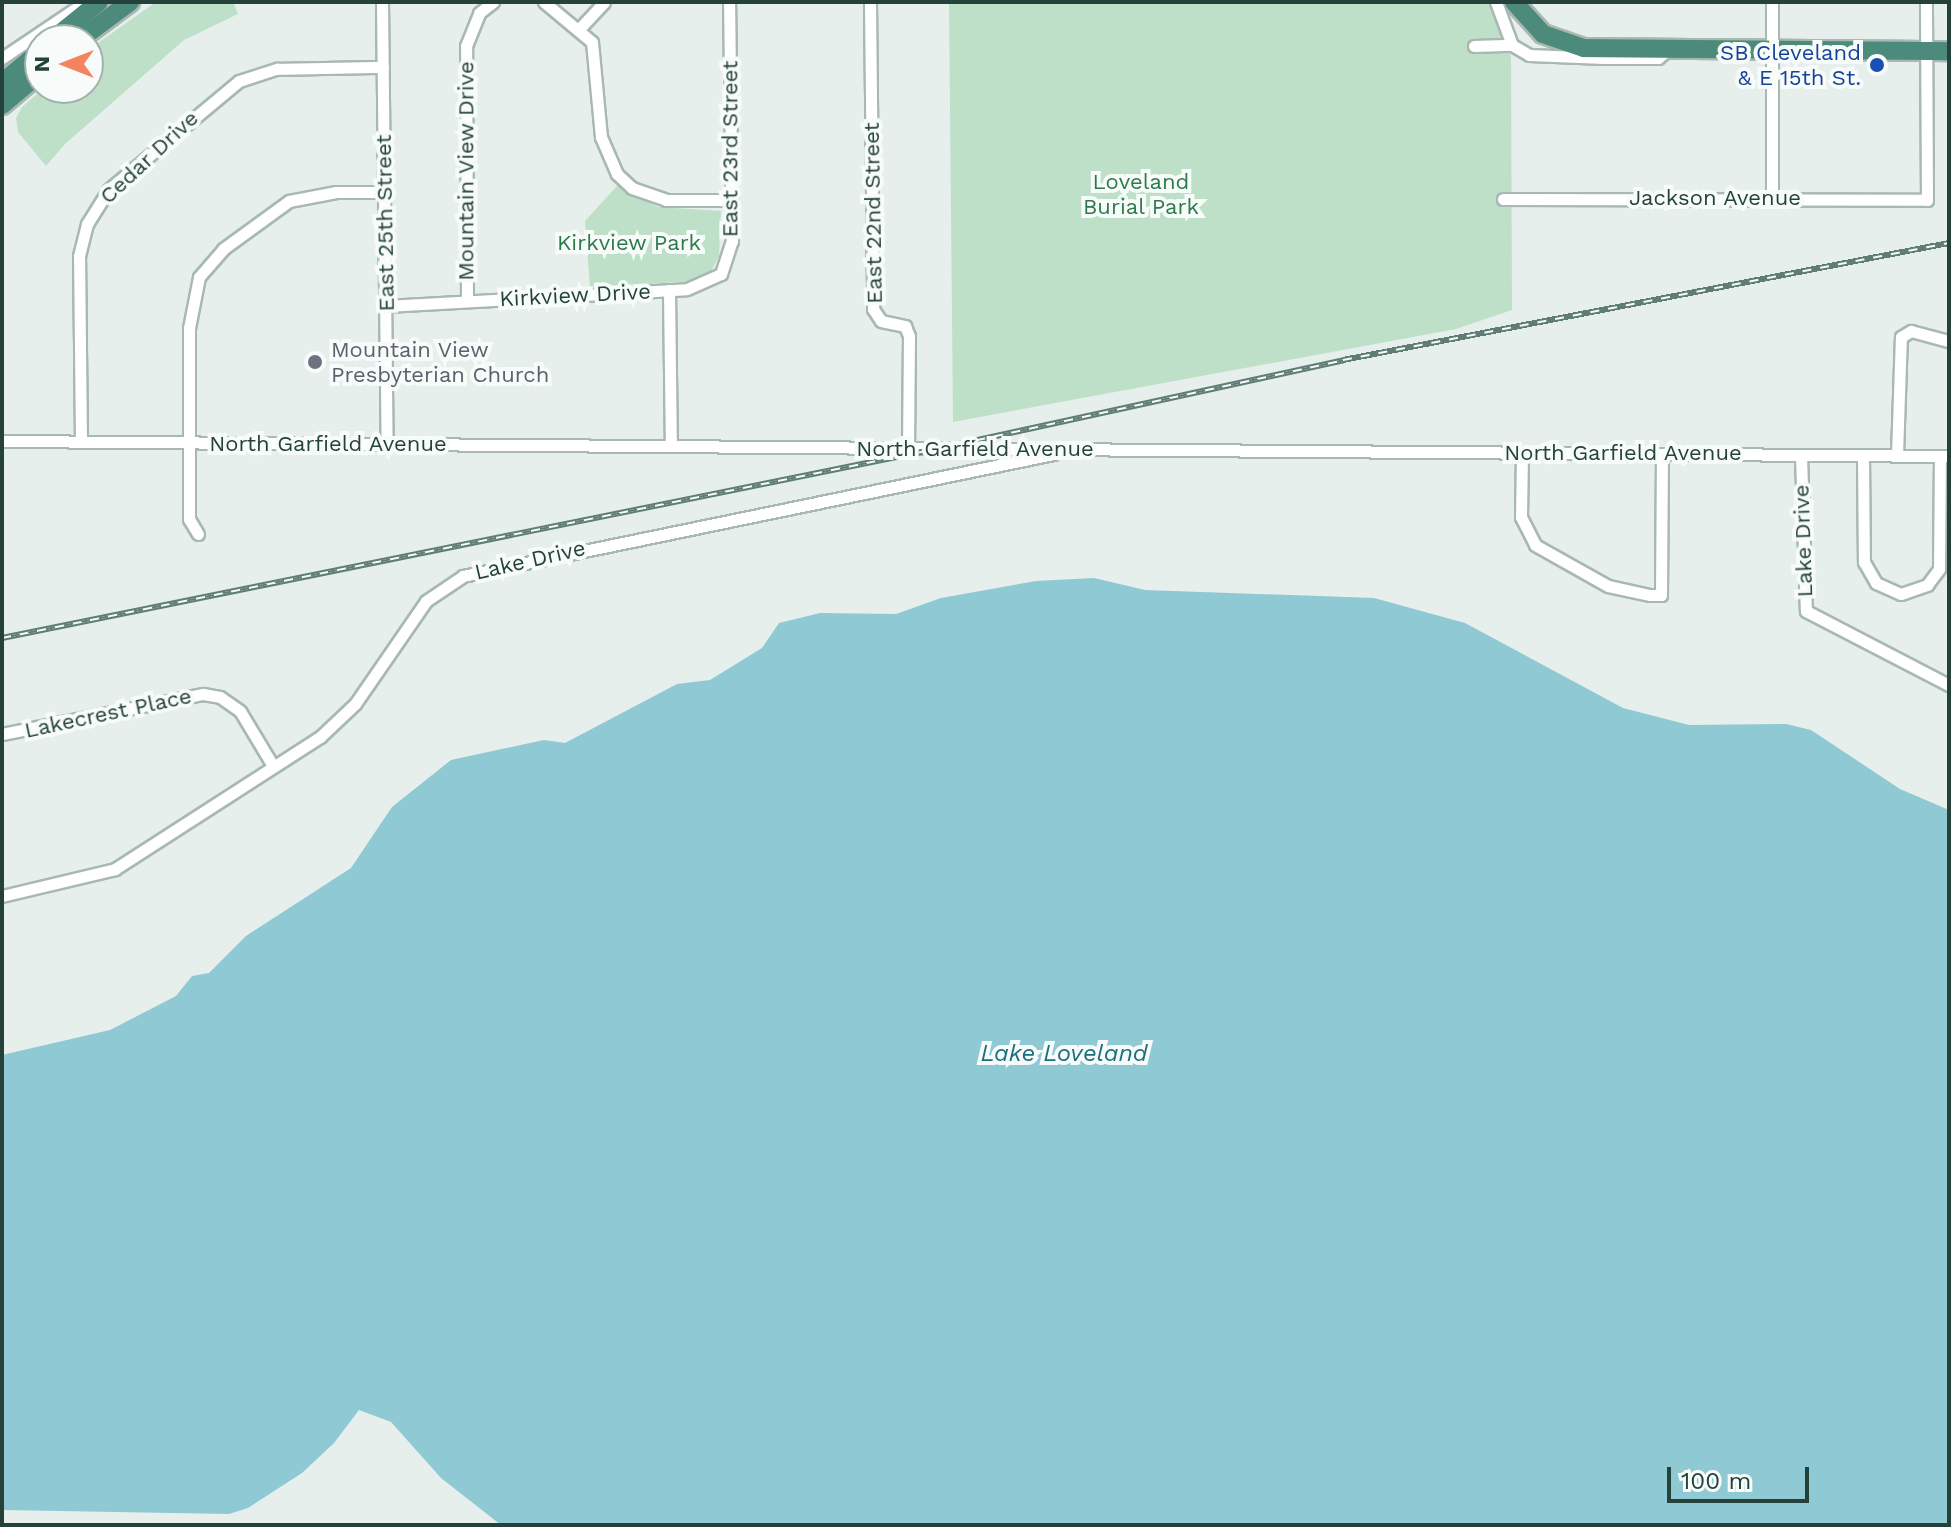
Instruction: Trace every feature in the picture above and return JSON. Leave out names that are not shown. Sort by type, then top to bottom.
[{"type":"highway","points":[[100,24],[130,2]]},
{"type":"highway","points":[[1514,2],[1543,34],[1569,46],[1949,51]]},
{"type":"highway","points":[[71,24],[94,5]]},
{"type":"highway","points":[[2,83],[24,64]]},
{"type":"highway","points":[[2,105],[24,86]]},
{"type":"street","name":"East 25th Street","points":[[382,2],[387,444]]},
{"type":"street","name":"Mountain View Drive","points":[[467,301],[466,46],[479,13],[493,2]]},
{"type":"street","points":[[544,2],[580,28],[594,49],[601,137],[617,174],[632,188],[666,200],[732,200]]},
{"type":"street","points":[[580,28],[604,2]]},
{"type":"street","name":"East 23rd Street","points":[[669,290],[702,286],[721,274],[730,254],[729,2]]},
{"type":"street","name":"East 22nd Street","points":[[870,2],[873,309],[881,321],[905,326],[909,336],[908,448]]},
{"type":"street","points":[[1496,2],[1512,45]]},
{"type":"street","points":[[1772,2],[1772,198]]},
{"type":"street","points":[[1926,2],[1926,50]]},
{"type":"street","points":[[2,58],[75,9],[94,5]]},
{"type":"street","points":[[1474,46],[1512,45],[1529,55],[1604,58],[1658,58],[1670,48]]},
{"type":"street","name":"Jackson Avenue","points":[[1503,199],[1927,200],[1926,50]]},
{"type":"street","name":"Cedar Drive","points":[[81,442],[79,256],[87,224],[108,190],[239,81],[277,69],[383,67]]},
{"type":"street","points":[[198,534],[189,519],[190,307],[203,269],[259,219],[289,201],[336,192],[384,192]]},
{"type":"street","name":"Kirkview Drive","points":[[386,306],[669,290]]},
{"type":"street","points":[[669,290],[671,446]]},
{"type":"street","points":[[1897,455],[1901,337],[1911,331],[1949,341]]},
{"type":"street","name":"North Garfield Avenue","points":[[2,441],[1944,456]]},
{"type":"street","name":"Lake Drive","points":[[2,896],[115,869],[338,723],[426,601],[463,576],[1069,449]]},
{"type":"street","points":[[1522,453],[1521,517],[1535,545],[1608,586],[1650,595],[1661,595],[1662,454]]},
{"type":"street","name":"Lake Drive","points":[[1801,455],[1806,611],[1949,685]]},
{"type":"street","points":[[1863,455],[1864,562],[1876,583],[1901,594],[1927,585],[1939,569],[1944,456]]},
{"type":"street","name":"Lakecrest Place","points":[[2,734],[203,694],[220,697],[240,711],[273,766]]},
{"type":"green space","points":[[156,2],[233,2],[238,14],[184,40],[65,144],[46,166],[18,132],[16,118],[25,104],[104,104],[104,39]]},
{"type":"green space","name":"Loveland Burial Park","points":[[949,2],[1489,2],[1511,57],[1512,310],[1456,329],[953,422]]},
{"type":"green space","name":"Kirkview Park","points":[[617,186],[658,207],[721,211],[719,256],[710,273],[694,281],[590,288],[585,221]]},
{"type":"water","name":"Lake Loveland","points":[[1094,578],[1145,590],[1374,598],[1465,623],[1623,708],[1689,725],[1786,724],[1811,730],[1900,789],[1949,810],[1949,1525],[501,1525],[441,1478],[391,1422],[359,1410],[334,1443],[302,1473],[248,1508],[229,1514],[2,1510],[2,1055],[110,1030],[176,996],[192,976],[209,973],[246,936],[351,868],[392,807],[451,760],[544,740],[565,743],[677,684],[710,680],[762,648],[779,623],[820,613],[896,614],[941,598],[1036,581]]},
{"type":"railway","points":[[2,638],[941,448],[1343,360],[1949,243]]},
{"type":"place","name":"SB Cleveland & E 15th St.","points":[[1877,65]]},
{"type":"place","name":"Mountain View Presbyterian Church","points":[[315,362]]}]
